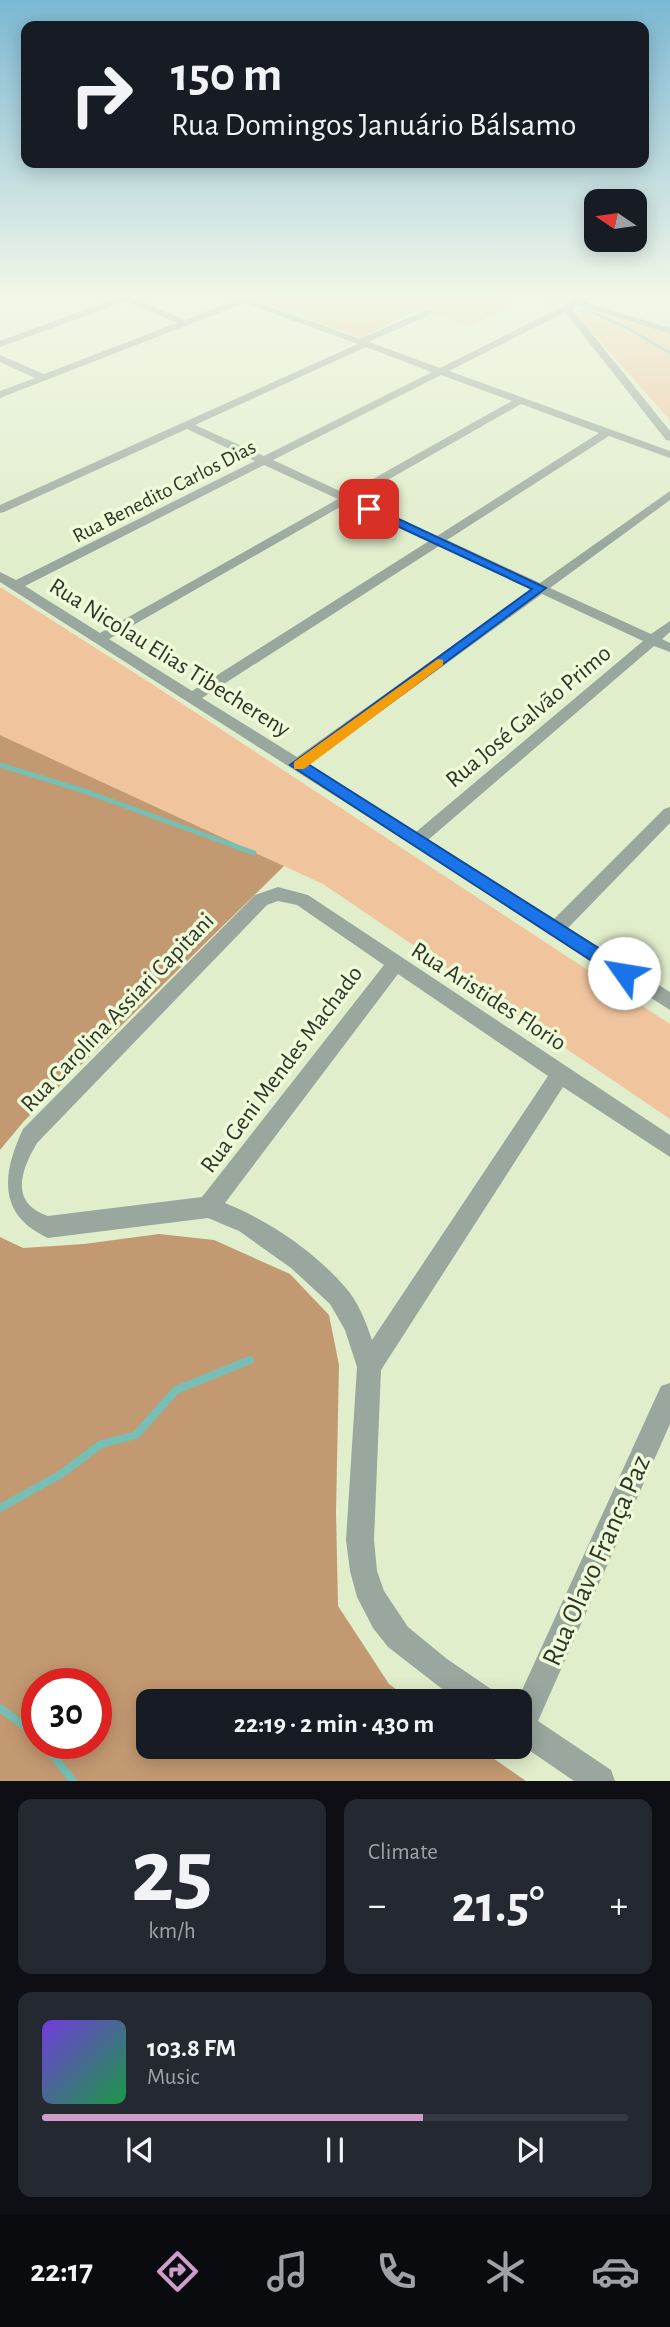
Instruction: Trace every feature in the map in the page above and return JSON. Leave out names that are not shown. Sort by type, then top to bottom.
[{"type":"street","points":[[0,395],[41,380]]},
{"type":"street","points":[[0,509],[284,380]]},
{"type":"street","name":"Rua Benedito Carlos Dias","points":[[15,586],[426,380]]},
{"type":"street","points":[[465,380],[670,455]]},
{"type":"street","points":[[625,380],[670,438]]},
{"type":"street","points":[[99,639],[521,400]]},
{"type":"street","points":[[187,425],[670,648]]},
{"type":"street","points":[[192,698],[608,432]]},
{"type":"street","points":[[298,765],[670,495]]},
{"type":"street","name":"Rua Nicolau Elias Tibechereny","points":[[0,576],[670,1002]]},
{"type":"street","name":"Rua José Galvão Primo","points":[[416,841],[670,625]]},
{"type":"street","points":[[555,929],[670,813]]},
{"type":"street","name":"Rua Aristides Florio","points":[[278,894],[302,900],[670,1147]]},
{"type":"street","name":"Rua Carolina Assiari Capitani","points":[[208,1207],[48,1227],[29,1224],[7,1205],[6,1178],[14,1159],[30,1136],[261,900],[278,894]]},
{"type":"street","name":"Rua Geni Mendes Machado","points":[[208,1207],[395,964]]},
{"type":"street","points":[[369,1367],[561,1073]]},
{"type":"street","points":[[208,1207],[247,1223],[299,1260],[338,1296],[355,1325],[369,1367],[360,1540],[361,1568],[371,1600],[389,1629],[410,1650],[467,1689]]},
{"type":"street","name":"Rua Olavo França Paz","points":[[532,1700],[670,1395]]},
{"type":"street","points":[[532,1734],[600,1781]]},
{"type":"shaded area","points":[[635,380],[670,380],[670,420]]},
{"type":"shaded area","points":[[0,587],[670,1024],[670,1119],[323,884],[0,735]]},
{"type":"shaded area","points":[[0,735],[284,866],[24,1121],[0,1150]]},
{"type":"shaded area","points":[[159,1234],[214,1240],[290,1274],[329,1315],[339,1365],[336,1512],[338,1606],[389,1684],[396,1689],[136,1689],[136,1759],[494,1759],[526,1781],[0,1781],[0,1237],[23,1248],[84,1244]]},
{"type":"waterway","points":[[0,765],[84,791],[254,853]]},
{"type":"waterway","points":[[0,1508],[61,1474],[101,1444],[136,1435],[176,1390],[250,1360]]},
{"type":"waterway","points":[[0,1708],[21,1723]]},
{"type":"waterway","points":[[56,1759],[73,1781]]},
{"type":"slow traffic","points":[[299,765],[438,662]]},
{"type":"route","points":[[369,509],[540,588],[298,765],[624,973]]}]
